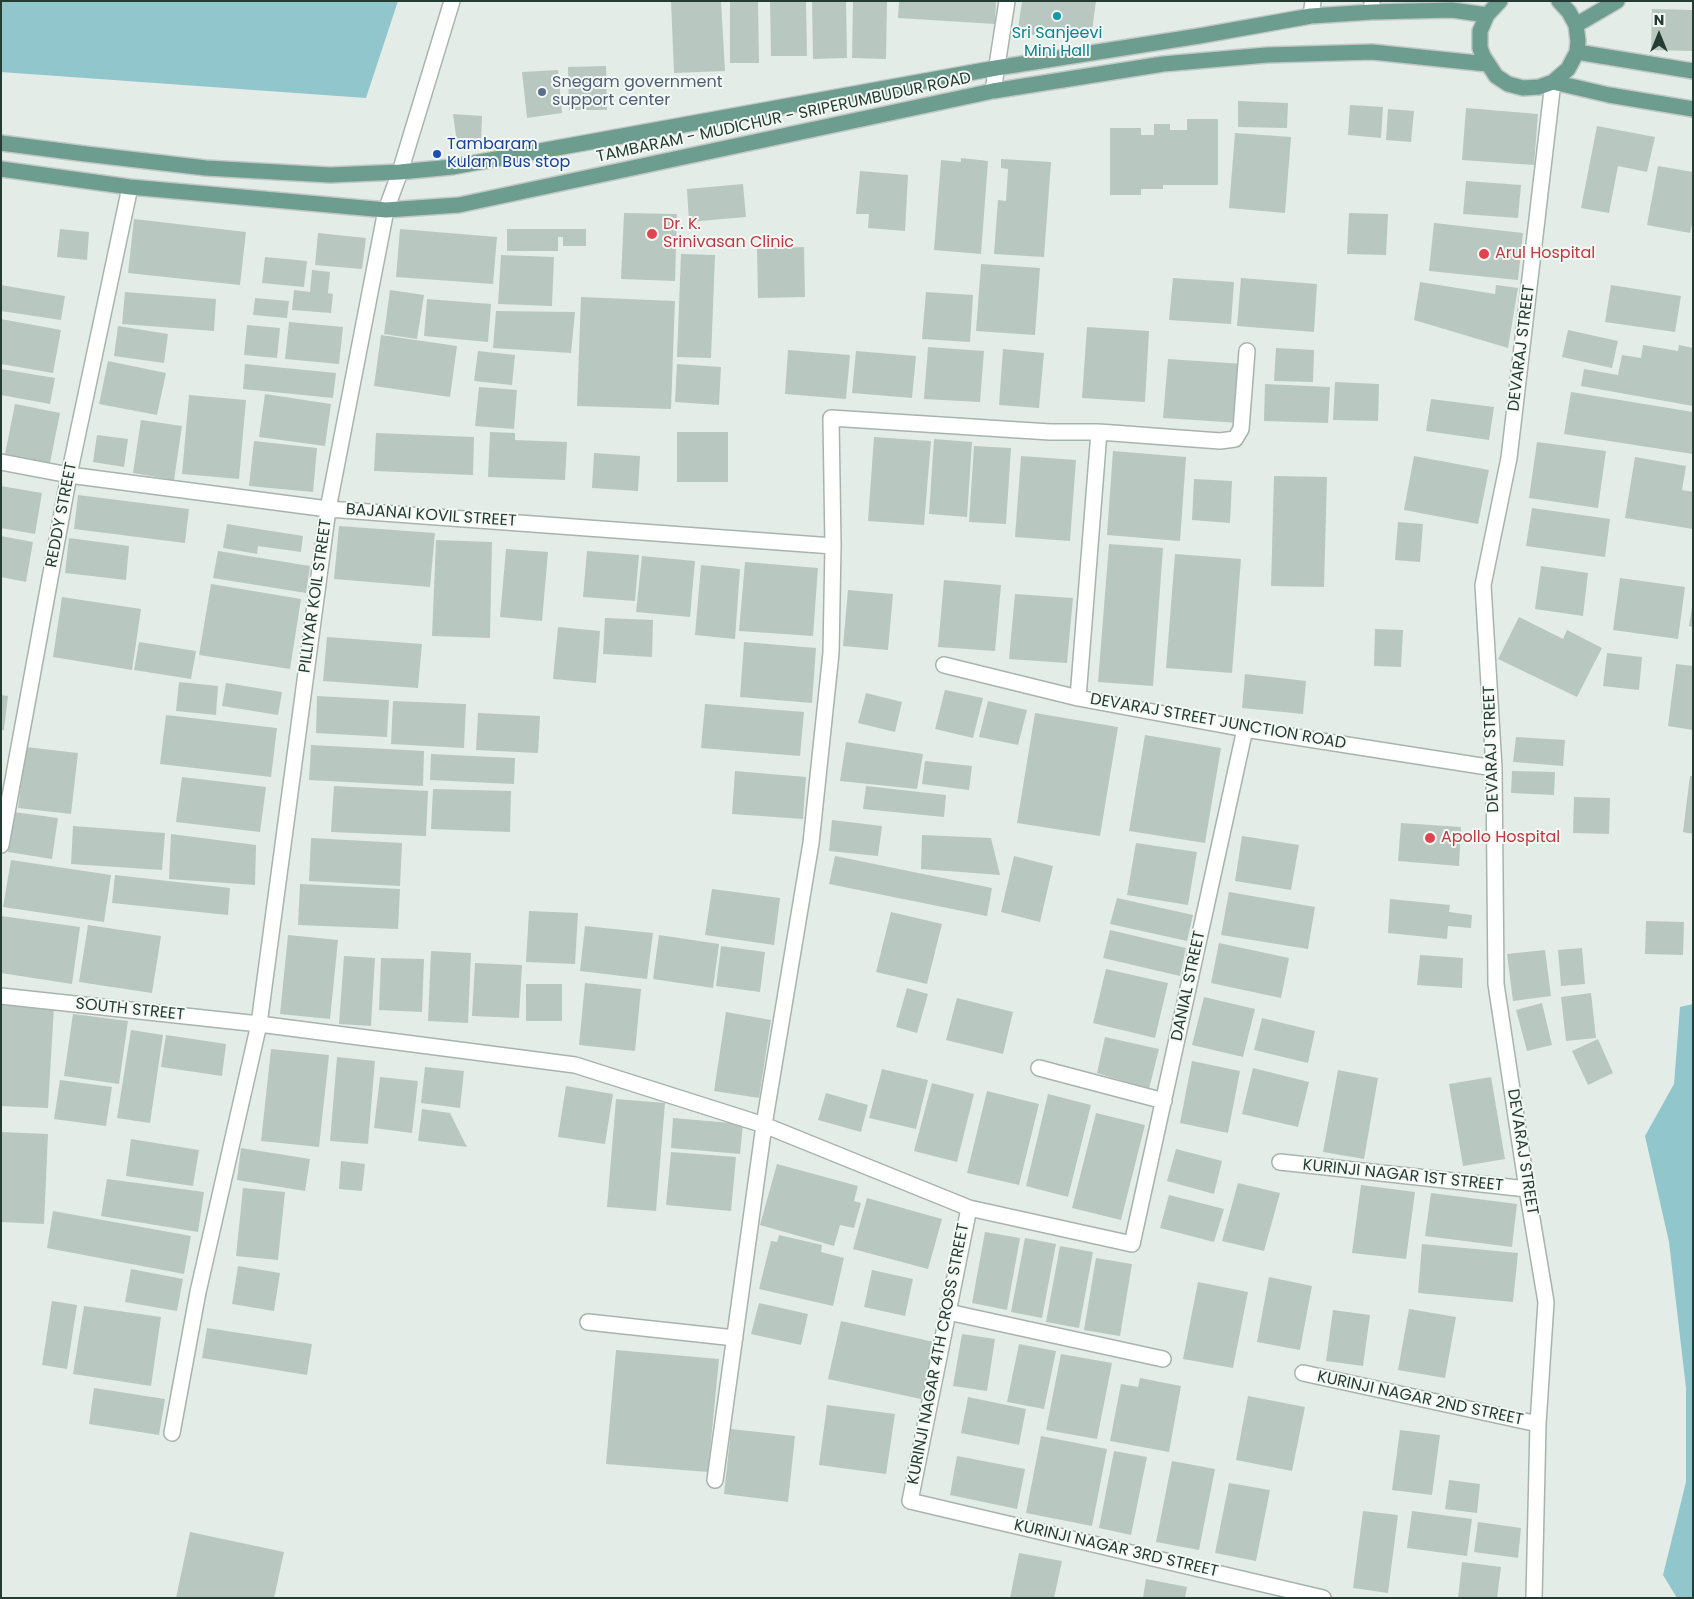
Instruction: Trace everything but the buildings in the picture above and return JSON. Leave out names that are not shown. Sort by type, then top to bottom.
[{"type":"main road","points":[[1500,1],[1486,15],[1480,31],[1483,56],[1486,64],[1496,76],[1508,84],[1523,88],[1539,87],[1553,82],[1568,69],[1576,52],[1578,41],[1576,25],[1569,12],[1559,1]]},
{"type":"main road","points":[[1576,25],[1616,1]]},
{"type":"main road","name":"TAMBARAM - MUDICHUR - SRIPERUMBUDUR ROAD","points":[[1,142],[206,168],[330,175],[400,172],[452,167],[996,68],[1199,36],[1312,8],[1452,5],[1486,15]]},
{"type":"main road","name":"TAMBARAM - MUDICHUR - SRIPERUMBUDUR ROAD","points":[[1,169],[130,187],[386,210],[459,205],[993,91],[1163,64],[1268,55],[1372,52],[1486,64]]},
{"type":"main road","points":[[1576,52],[1693,71]]},
{"type":"main road","points":[[1553,82],[1610,95],[1693,108]]},
{"type":"main road","points":[[130,187],[133,160]]},
{"type":"street","name":"PILLIYAR KOIL STREET","points":[[172,1433],[198,1292],[259,1024],[328,509],[386,210],[400,172],[452,1]]},
{"type":"street","points":[[993,91],[1006,1]]},
{"type":"street","name":"DEVARAJ STREET","points":[[1534,1598],[1538,1424],[1546,1302],[1496,984],[1494,768],[1483,585],[1509,458],[1553,82]]},
{"type":"street","name":"REDDY STREET","points":[[1,845],[69,475],[130,187]]},
{"type":"street","points":[[715,1480],[764,1125],[811,843],[830,653],[833,546],[830,418],[1040,431],[1099,432],[1220,441],[1235,439],[1241,429],[1247,352]]},
{"type":"street","points":[[1078,698],[1099,432]]},
{"type":"street","name":"BAJANAI KOVIL STREET","points":[[1,462],[69,475],[328,509],[833,546]]},
{"type":"street","name":"DEVARAJ STREET JUNCTION ROAD","points":[[944,666],[1078,698],[1245,729],[1494,768]]},
{"type":"street","name":"DANIAL STREET","points":[[1132,1244],[1245,729]]},
{"type":"street","name":"SOUTH STREET","points":[[1,996],[259,1024],[575,1065],[764,1125],[969,1208],[1132,1244]]},
{"type":"street","points":[[1039,1068],[1164,1101]]},
{"type":"street","name":"KURINJI NAGAR 1ST STREET","points":[[1280,1162],[1527,1189]]},
{"type":"street","name":"KURINJI NAGAR 4TH CROSS STREET","points":[[910,1501],[969,1208]]},
{"type":"street","points":[[948,1312],[1163,1359]]},
{"type":"street","points":[[588,1322],[735,1338]]},
{"type":"street","name":"KURINJI NAGAR 2ND STREET","points":[[1303,1373],[1538,1424]]},
{"type":"street","name":"KURINJI NAGAR 3RD STREET","points":[[910,1501],[1322,1598]]},
{"type":"water","points":[[1,1],[398,1],[366,98],[1,72]]},
{"type":"water","points":[[1693,1004],[1693,1598],[1677,1598],[1663,1575],[1686,1482],[1686,1388],[1669,1242],[1645,1136],[1674,1084],[1680,1007]]},
{"type":"place","name":"Sri Sanjeevi Mini Hall","points":[[1057,16]]},
{"type":"place","name":"Snegam government support center","points":[[542,92]]},
{"type":"place","name":"Tambaram Kulam Bus stop","points":[[437,154]]},
{"type":"place","name":"Dr. K. Srinivasan Clinic","points":[[652,234]]},
{"type":"place","name":"Arul Hospital","points":[[1484,254]]},
{"type":"place","name":"Apollo Hospital","points":[[1430,838]]}]
